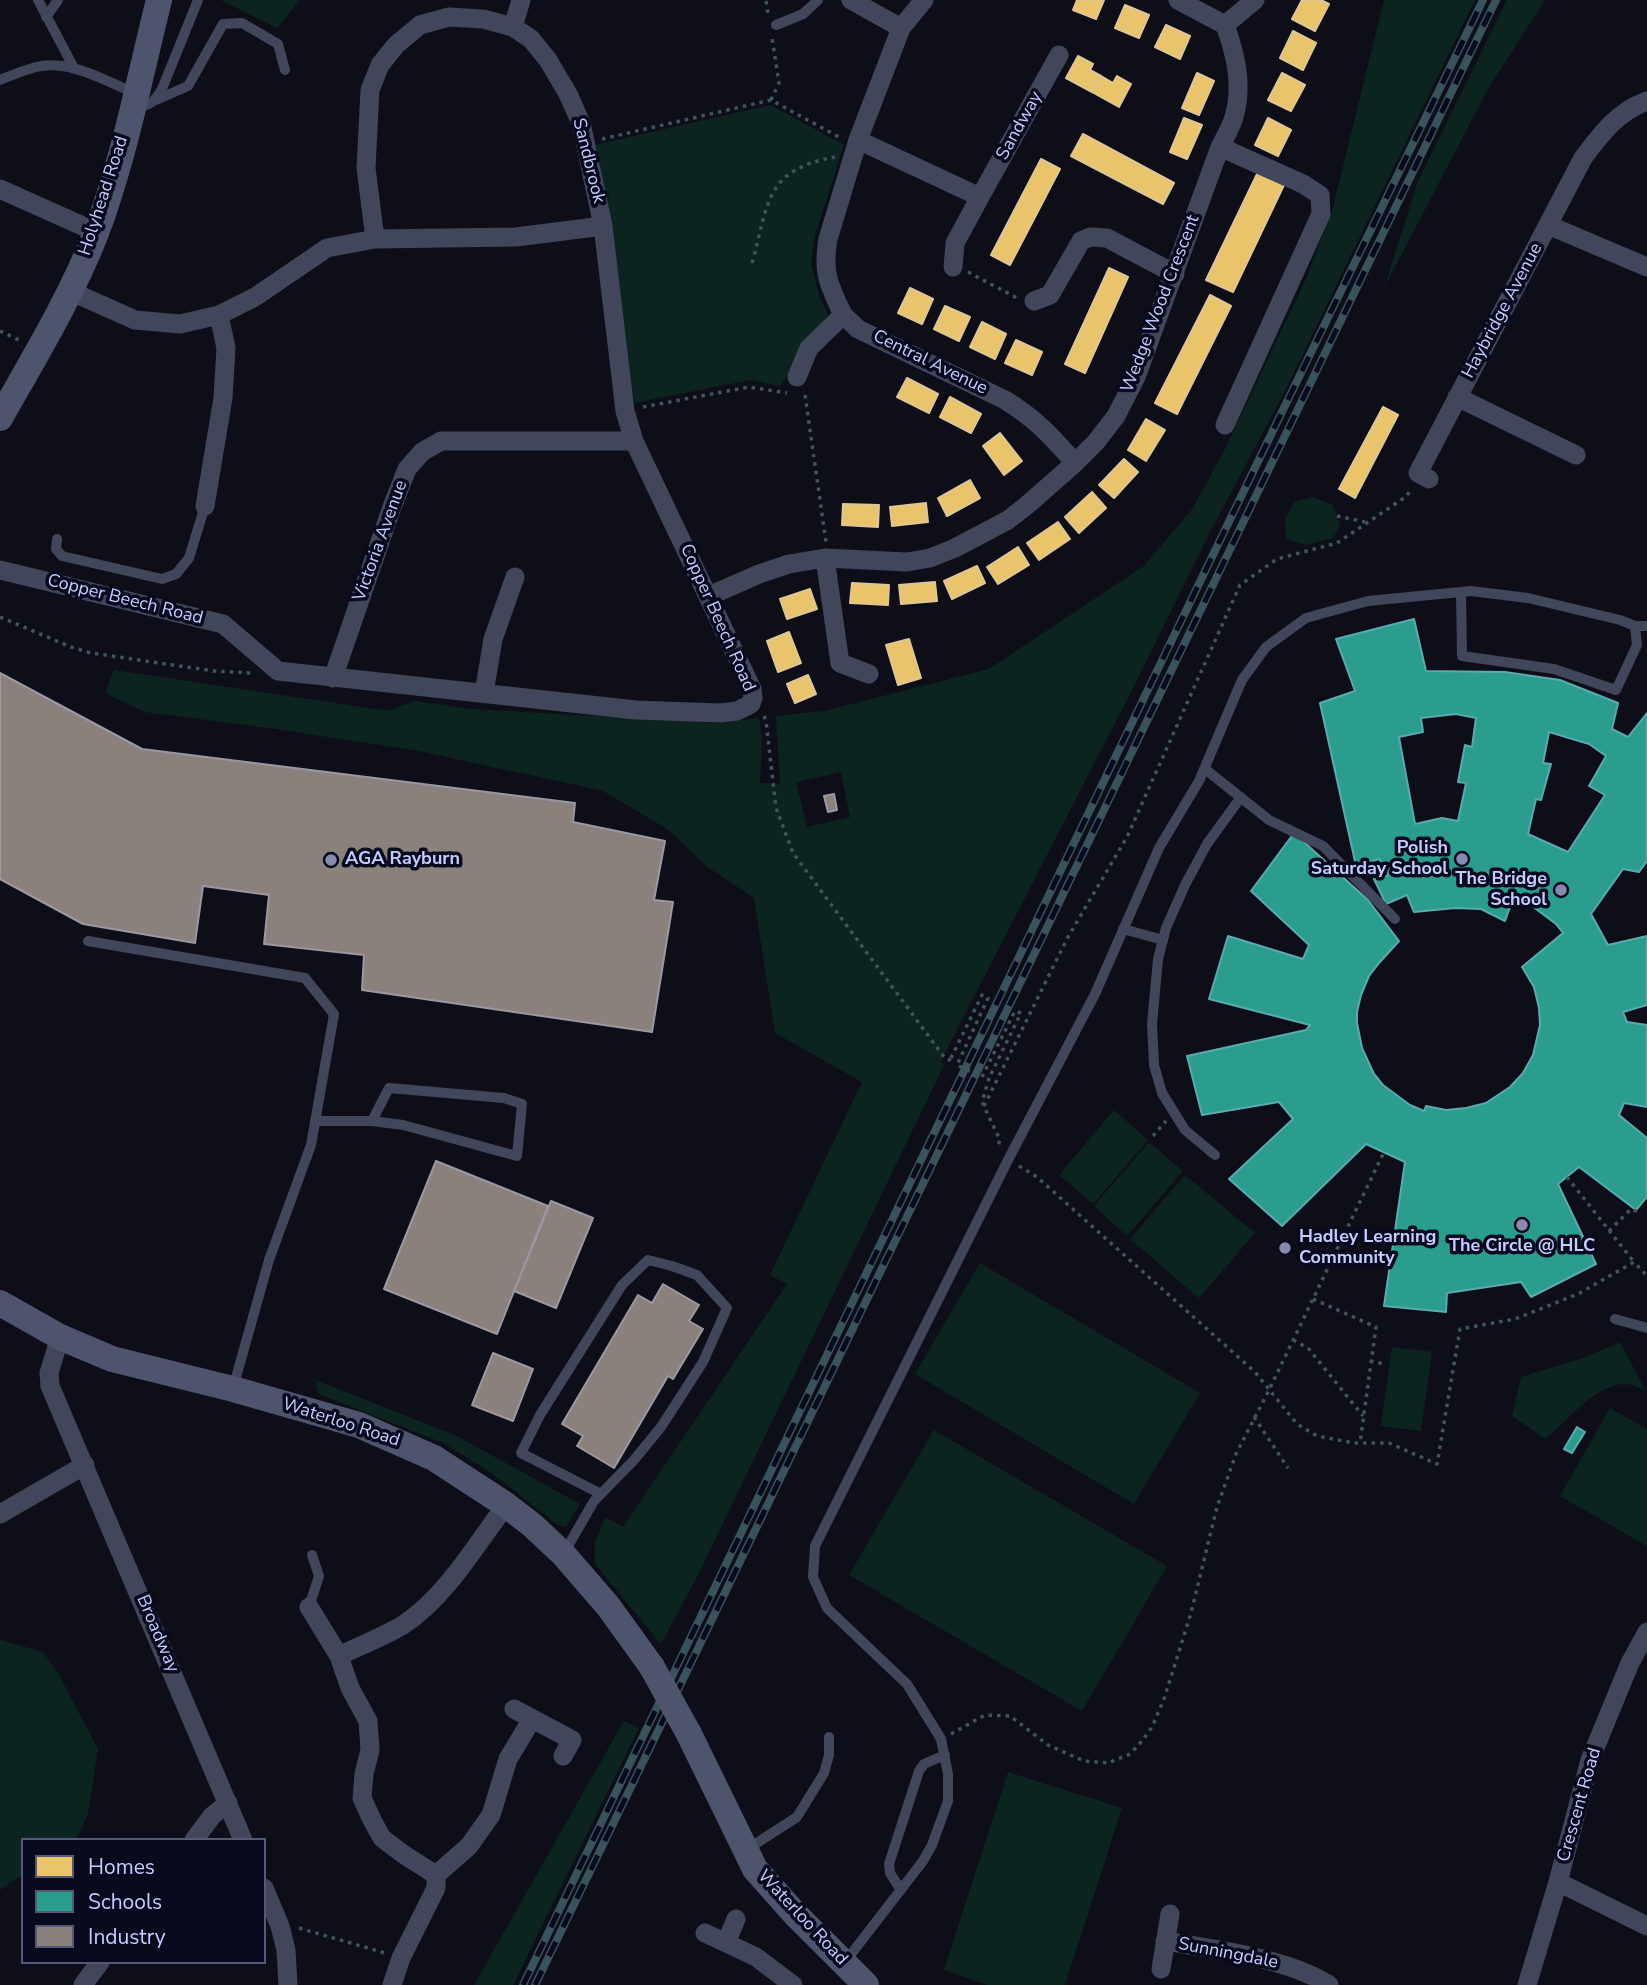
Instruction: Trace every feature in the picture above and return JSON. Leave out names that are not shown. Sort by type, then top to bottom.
[{"type":"street","name":"Holyhead Road","points":[[0,418],[70,291],[96,232],[141,100],[159,0]]},
{"type":"street","points":[[513,27],[521,0]]},
{"type":"street","points":[[850,0],[901,28]]},
{"type":"street","points":[[797,377],[809,348],[843,315],[828,284],[826,253],[853,149],[901,28],[924,0]]},
{"type":"street","points":[[1178,0],[1224,25],[1255,0]]},
{"type":"street","name":"Sandbrook","points":[[375,239],[366,168],[370,90],[380,65],[396,45],[420,25],[449,17],[483,19],[513,27],[531,39],[548,60],[581,123],[603,226],[625,411],[634,441]]},
{"type":"street","name":"Wedge Wood Crescent","points":[[709,596],[759,575],[826,553],[907,562],[930,558],[1008,520],[1096,442],[1116,416],[1136,377],[1220,147],[1234,117],[1239,85],[1234,50],[1224,25]]},
{"type":"street","name":"Sandway","points":[[953,267],[955,243],[1059,55]]},
{"type":"street","name":"Haybridge Avenue","points":[[1417,476],[1583,158],[1610,123],[1636,105],[1647,101]]},
{"type":"street","points":[[1220,147],[1312,189],[1320,195],[1321,214],[1225,425]]},
{"type":"street","points":[[853,149],[980,197]]},
{"type":"street","points":[[0,189],[96,232]]},
{"type":"street","name":"Haybridge Avenue","points":[[1548,225],[1647,267]]},
{"type":"street","name":"Sandbrook","points":[[70,291],[135,320],[180,324],[219,315],[255,297],[327,248],[375,239],[516,237],[603,226]]},
{"type":"street","points":[[1034,301],[1050,295],[1081,241],[1090,237],[1107,238],[1175,274]]},
{"type":"street","points":[[205,506],[223,398],[226,348],[219,315]]},
{"type":"street","name":"Central Avenue","points":[[843,315],[859,329],[1005,400],[1028,414],[1075,463]]},
{"type":"street","name":"Haybridge Avenue","points":[[1457,397],[1576,455]]},
{"type":"street","name":"Victoria Avenue","points":[[333,678],[407,468],[422,452],[441,441],[634,441]]},
{"type":"street","name":"Copper Beech Road","points":[[0,570],[223,624],[278,671],[636,710],[720,713],[737,711],[746,707],[753,698],[752,689],[634,441]]},
{"type":"street","points":[[826,553],[840,663],[869,674]]},
{"type":"street","points":[[484,693],[493,639],[515,577]]},
{"type":"street","name":"Waterloo Road","points":[[0,1303],[60,1337],[112,1359],[233,1389],[359,1425],[400,1442],[434,1458],[532,1525],[563,1553],[608,1606],[652,1667],[689,1734],[755,1869],[796,1915],[866,1985]]},
{"type":"street","name":"Broadway","points":[[60,1337],[49,1373],[50,1386],[242,1838]]},
{"type":"street","points":[[0,1514],[85,1465]]},
{"type":"street","points":[[338,1656],[402,1625],[426,1607],[506,1506]]},
{"type":"street","points":[[309,1607],[338,1656],[350,1688],[368,1721],[370,1750],[362,1798],[372,1820],[382,1838],[436,1875]]},
{"type":"street","name":"Crescent Road","points":[[1527,1985],[1590,1760],[1639,1667],[1647,1632]]},
{"type":"street","points":[[514,1709],[572,1740],[563,1756]]},
{"type":"street","points":[[392,1985],[401,1958],[436,1888],[436,1875],[468,1846],[491,1815],[508,1759],[532,1719]]},
{"type":"street","points":[[196,1838],[212,1816],[228,1803]]},
{"type":"street","points":[[1558,1882],[1647,1926]]},
{"type":"street","points":[[266,1893],[280,1926],[286,1950],[288,1985]]},
{"type":"street","points":[[1161,1969],[1170,1914]]},
{"type":"street","points":[[726,1942],[736,1919]]},
{"type":"street","points":[[705,1933],[757,1957],[793,1985]]},
{"type":"street","name":"Sunningdale","points":[[1165,1941],[1285,1965],[1329,1985]]},
{"type":"street","points":[[83,1985],[99,1964]]},
{"type":"lane","points":[[38,0],[74,68]]},
{"type":"lane","points":[[46,17],[58,0]]},
{"type":"lane","points":[[141,100],[162,89],[198,0]]},
{"type":"lane","points":[[773,27],[803,14],[818,0]]},
{"type":"lane","points":[[0,80],[38,66],[54,65],[74,68],[141,100],[188,86],[223,24],[242,23],[278,44],[285,70]]},
{"type":"lane","points":[[57,538],[56,550],[62,556],[162,579],[176,574],[189,558],[205,506]]},
{"type":"lane","points":[[843,1964],[923,1861],[948,1801],[948,1774],[941,1740],[906,1684],[827,1608],[813,1577],[815,1546],[1008,1160],[1095,994],[1159,848],[1205,769],[1242,680],[1266,647],[1306,618],[1368,601],[1471,591],[1528,598],[1635,626],[1647,626]]},
{"type":"lane","points":[[1461,592],[1462,656],[1554,669],[1616,690],[1637,645],[1635,626]]},
{"type":"lane","points":[[1205,769],[1269,820],[1324,846],[1395,919]]},
{"type":"lane","points":[[1214,1155],[1185,1130],[1162,1093],[1154,1065],[1152,1024],[1158,959],[1166,928],[1207,844],[1241,797]]},
{"type":"lane","points":[[1123,929],[1163,940]]},
{"type":"lane","points":[[88,941],[305,978],[334,1014],[311,1145],[269,1260],[233,1389]]},
{"type":"lane","points":[[315,1121],[372,1121],[403,1125],[517,1156],[522,1104],[504,1098],[389,1088],[372,1121]]},
{"type":"lane","points":[[563,1553],[594,1501],[601,1494],[634,1460],[661,1427],[703,1362],[727,1308],[696,1275],[672,1266],[648,1260],[622,1285],[540,1415],[521,1453],[601,1494]]},
{"type":"lane","points":[[1615,1319],[1647,1328]]},
{"type":"lane","points":[[309,1607],[319,1576],[312,1555]]},
{"type":"lane","points":[[746,1850],[797,1818],[824,1773],[829,1755],[829,1737]]},
{"type":"lane","points":[[901,1890],[890,1873],[892,1853],[919,1770],[924,1763],[944,1755]]},
{"type":"path","points":[[766,1],[769,15]]},
{"type":"path","points":[[771,100],[779,83],[773,27]]},
{"type":"path","points":[[586,143],[771,100],[853,149]]},
{"type":"path","points":[[752,263],[771,194],[778,183],[811,162],[836,157],[853,149]]},
{"type":"path","points":[[953,267],[1017,298],[1034,301]]},
{"type":"path","points":[[625,411],[749,387],[788,393],[797,377]]},
{"type":"path","points":[[805,396],[826,553]]},
{"type":"path","points":[[984,1106],[1068,937],[1127,837],[1240,585],[1277,559],[1337,543],[1407,496],[1417,476]]},
{"type":"path","points":[[1337,516],[1367,522]]},
{"type":"path","points":[[0,617],[91,653],[214,671],[264,674],[272,667]]},
{"type":"path","points":[[766,721],[776,808],[793,853],[944,1057],[949,1060],[951,1058],[982,995],[988,998],[957,1065],[982,1077],[1015,1010],[1021,1013],[989,1078],[982,1102],[1000,1140],[995,1153],[1037,1177],[1255,1372],[1297,1424],[1317,1436],[1360,1443],[1389,1443],[1437,1464],[1460,1329],[1515,1319],[1578,1294],[1634,1262]]},
{"type":"path","points":[[949,1735],[985,1715],[1010,1716],[1048,1745],[1084,1761],[1108,1763],[1130,1754],[1152,1727],[1164,1699],[1191,1614],[1217,1507],[1236,1454],[1384,1152]]},
{"type":"path","points":[[1567,1177],[1647,1276]]},
{"type":"path","points":[[1609,1231],[1631,1209],[1638,1212]]},
{"type":"path","points":[[1313,1299],[1376,1327],[1360,1443]]},
{"type":"path","points":[[1293,1340],[1308,1348],[1363,1416]]},
{"type":"path","points":[[1370,1361],[1384,1364]]},
{"type":"path","points":[[1254,1417],[1289,1468]]},
{"type":"path","points":[[280,1926],[302,1928],[401,1958]]},
{"type":"green space","points":[[221,0],[300,0],[277,28]]},
{"type":"green space","points":[[1384,0],[1475,0],[1283,395],[1210,532],[1130,694],[941,1061],[944,1065],[698,1575],[661,1644],[595,1564],[595,1542],[605,1517],[623,1527],[787,1284],[770,1275],[862,1082],[775,1033],[754,898],[706,866],[669,830],[603,791],[419,751],[145,712],[105,693],[114,670],[389,711],[415,701],[472,709],[717,723],[759,718],[762,741],[760,783],[780,784],[776,716],[824,711],[989,669],[1144,566],[1193,508],[1225,449],[1306,279],[1333,207]],"holes":[[[841,772],[850,817],[807,827],[796,782]]]},
{"type":"green space","points":[[1507,0],[1545,0],[1488,89],[1384,288],[1418,181]]},
{"type":"green space","points":[[771,105],[844,145],[815,235],[811,262],[819,296],[828,314],[780,386],[751,380],[634,403],[615,266],[594,145]]},
{"type":"green space","points":[[1312,497],[1333,505],[1340,526],[1333,538],[1307,545],[1286,539],[1285,520],[1294,502]]},
{"type":"green space","points":[[1114,1110],[1148,1140],[1093,1204],[1059,1175]]},
{"type":"green space","points":[[1149,1142],[1183,1171],[1127,1236],[1094,1206]]},
{"type":"green space","points":[[1185,1175],[1255,1233],[1199,1298],[1130,1239]]},
{"type":"green space","points":[[980,1263],[1200,1393],[1134,1504],[915,1374]]},
{"type":"green space","points":[[1620,1342],[1645,1390],[1624,1384],[1602,1391],[1546,1439],[1512,1416],[1521,1377],[1583,1358]]},
{"type":"green space","points":[[1392,1347],[1432,1352],[1421,1431],[1381,1426]]},
{"type":"green space","points":[[315,1380],[455,1435],[580,1504],[566,1527],[558,1525],[489,1471],[443,1443],[319,1394]]},
{"type":"green space","points":[[1610,1408],[1647,1429],[1647,1546],[1560,1496]]},
{"type":"green space","points":[[934,1430],[1167,1566],[1082,1711],[849,1575]]},
{"type":"green space","points":[[0,1640],[43,1652],[58,1673],[98,1749],[88,1814],[77,1838],[21,1838],[21,1877],[0,1890]]},
{"type":"green space","points":[[624,1721],[639,1728],[513,1985],[474,1985]]},
{"type":"green space","points":[[1008,1772],[1122,1808],[1065,1985],[988,1985],[944,1970]]},
{"type":"building: Homes","points":[[1077,0],[1104,0],[1096,19],[1073,10]]},
{"type":"building: Homes","points":[[1302,0],[1321,0],[1329,4],[1315,31],[1292,19]]},
{"type":"building: Homes","points":[[1125,5],[1149,15],[1139,38],[1115,28]]},
{"type":"building: Homes","points":[[1166,25],[1190,36],[1180,59],[1155,47]]},
{"type":"building: Homes","points":[[1293,31],[1316,43],[1303,70],[1280,58]]},
{"type":"building: Homes","points":[[1078,56],[1093,64],[1090,70],[1101,76],[1092,92],[1066,78]]},
{"type":"building: Homes","points":[[1197,73],[1214,81],[1199,115],[1182,108]]},
{"type":"building: Homes","points":[[1282,73],[1305,85],[1291,111],[1268,100]]},
{"type":"building: Homes","points":[[1101,76],[1113,83],[1117,76],[1131,84],[1119,107],[1092,92]]},
{"type":"building: Homes","points":[[1184,118],[1202,125],[1187,159],[1170,152]]},
{"type":"building: Homes","points":[[1268,118],[1291,130],[1278,156],[1255,145]]},
{"type":"building: Homes","points":[[1083,134],[1174,183],[1163,204],[1071,156]]},
{"type":"building: Homes","points":[[1041,159],[1060,169],[1010,265],[991,255]]},
{"type":"building: Homes","points":[[1258,172],[1284,185],[1233,292],[1206,280]]},
{"type":"building: Homes","points":[[1109,268],[1128,277],[1085,373],[1065,364]]},
{"type":"building: Homes","points":[[910,288],[933,299],[922,324],[898,313]]},
{"type":"building: Homes","points":[[1210,295],[1231,306],[1177,414],[1155,403]]},
{"type":"building: Homes","points":[[945,306],[970,317],[959,341],[934,329]]},
{"type":"building: Homes","points":[[982,322],[1006,334],[995,359],[970,347]]},
{"type":"building: Homes","points":[[1016,340],[1042,352],[1032,375],[1005,363]]},
{"type":"building: Homes","points":[[907,378],[938,394],[929,413],[897,397]]},
{"type":"building: Homes","points":[[950,397],[981,414],[971,433],[940,417]]},
{"type":"building: Homes","points":[[1383,407],[1398,415],[1355,498],[1339,489]]},
{"type":"building: Homes","points":[[1146,419],[1165,430],[1146,461],[1128,450]]},
{"type":"building: Homes","points":[[1000,433],[1022,461],[1004,475],[983,446]]},
{"type":"building: Homes","points":[[1124,459],[1138,472],[1114,498],[1099,485]]},
{"type":"building: Homes","points":[[970,480],[980,498],[947,516],[938,498]]},
{"type":"building: Homes","points":[[1092,492],[1106,508],[1079,533],[1065,517]]},
{"type":"building: Homes","points":[[926,503],[928,522],[892,526],[890,507]]},
{"type":"building: Homes","points":[[843,504],[879,505],[878,527],[842,525]]},
{"type":"building: Homes","points":[[1058,522],[1070,539],[1039,560],[1027,543]]},
{"type":"building: Homes","points":[[1018,547],[1029,565],[998,584],[987,567]]},
{"type":"building: Homes","points":[[977,566],[985,583],[952,599],[944,581]]},
{"type":"building: Homes","points":[[935,582],[937,601],[901,604],[899,585]]},
{"type":"building: Homes","points":[[852,583],[889,585],[888,605],[850,603]]},
{"type":"building: Homes","points":[[810,589],[817,609],[787,619],[780,599]]},
{"type":"building: Homes","points":[[789,632],[801,663],[778,672],[767,641]]},
{"type":"building: Homes","points":[[909,639],[921,678],[898,685],[886,645]]},
{"type":"building: Homes","points":[[808,675],[816,694],[795,703],[787,684]]},
{"type":"building: Schools","points":[[1414,619],[1426,671],[1505,672],[1560,680],[1618,703],[1612,729],[1628,737],[1647,713],[1647,861],[1639,872],[1623,869],[1591,914],[1608,945],[1647,936],[1647,1005],[1623,1012],[1627,1022],[1647,1025],[1647,1107],[1624,1103],[1619,1115],[1647,1138],[1647,1197],[1636,1210],[1579,1167],[1558,1184],[1596,1264],[1531,1297],[1521,1282],[1447,1293],[1446,1312],[1384,1306],[1405,1162],[1366,1144],[1282,1226],[1229,1179],[1293,1119],[1279,1102],[1202,1115],[1187,1056],[1306,1030],[1310,1025],[1209,999],[1228,936],[1303,959],[1309,945],[1251,891],[1294,833],[1368,900],[1399,941],[1369,976],[1357,1012],[1362,1048],[1374,1074],[1383,1085],[1410,1105],[1424,1111],[1426,1106],[1446,1110],[1466,1108],[1486,1103],[1510,1087],[1523,1073],[1533,1055],[1540,1025],[1539,1008],[1534,987],[1522,967],[1563,933],[1556,924],[1514,896],[1505,921],[1481,909],[1455,908],[1414,912],[1407,895],[1386,904],[1374,879],[1389,875],[1379,859],[1356,866],[1320,703],[1355,691],[1336,639]],"holes":[[[1456,714],[1476,718],[1472,747],[1465,745],[1458,782],[1466,783],[1458,821],[1442,818],[1415,824],[1399,737],[1423,732],[1421,718]],[[1549,732],[1589,744],[1606,756],[1589,786],[1605,795],[1568,852],[1528,834],[1536,799],[1541,800],[1551,764],[1543,763]]]},
{"type":"building: Schools","points":[[1577,1427],[1585,1432],[1572,1453],[1564,1449]]},
{"type":"building: Industry","name":"AGA Rayburn","points":[[0,673],[142,749],[575,803],[573,822],[665,841],[654,900],[673,902],[652,1032],[362,990],[364,955],[264,944],[269,895],[203,886],[195,943],[83,924],[0,879]]},
{"type":"building: Industry","points":[[834,794],[837,810],[828,812],[824,796]]},
{"type":"building: Industry","points":[[436,1161],[548,1206],[497,1334],[384,1289]]},
{"type":"building: Industry","points":[[551,1201],[593,1218],[556,1308],[514,1291]]},
{"type":"building: Industry","points":[[663,1284],[699,1305],[689,1321],[703,1329],[673,1379],[668,1376],[614,1468],[577,1446],[583,1436],[562,1424],[638,1295],[652,1303]]},
{"type":"building: Industry","points":[[493,1353],[533,1369],[513,1421],[472,1405]]},
{"type":"railway","points":[[523,1985],[1483,0]]},
{"type":"railway","points":[[535,1985],[1496,0]]},
{"type":"place","name":"Polish Saturday School","points":[[1462,859]]},
{"type":"place","name":"AGA Rayburn","points":[[331,860]]},
{"type":"place","name":"The Bridge School","points":[[1561,890]]},
{"type":"place","name":"The Circle @ HLC","points":[[1522,1225]]},
{"type":"place","name":"Hadley Learning Community","points":[[1285,1248]]}]
